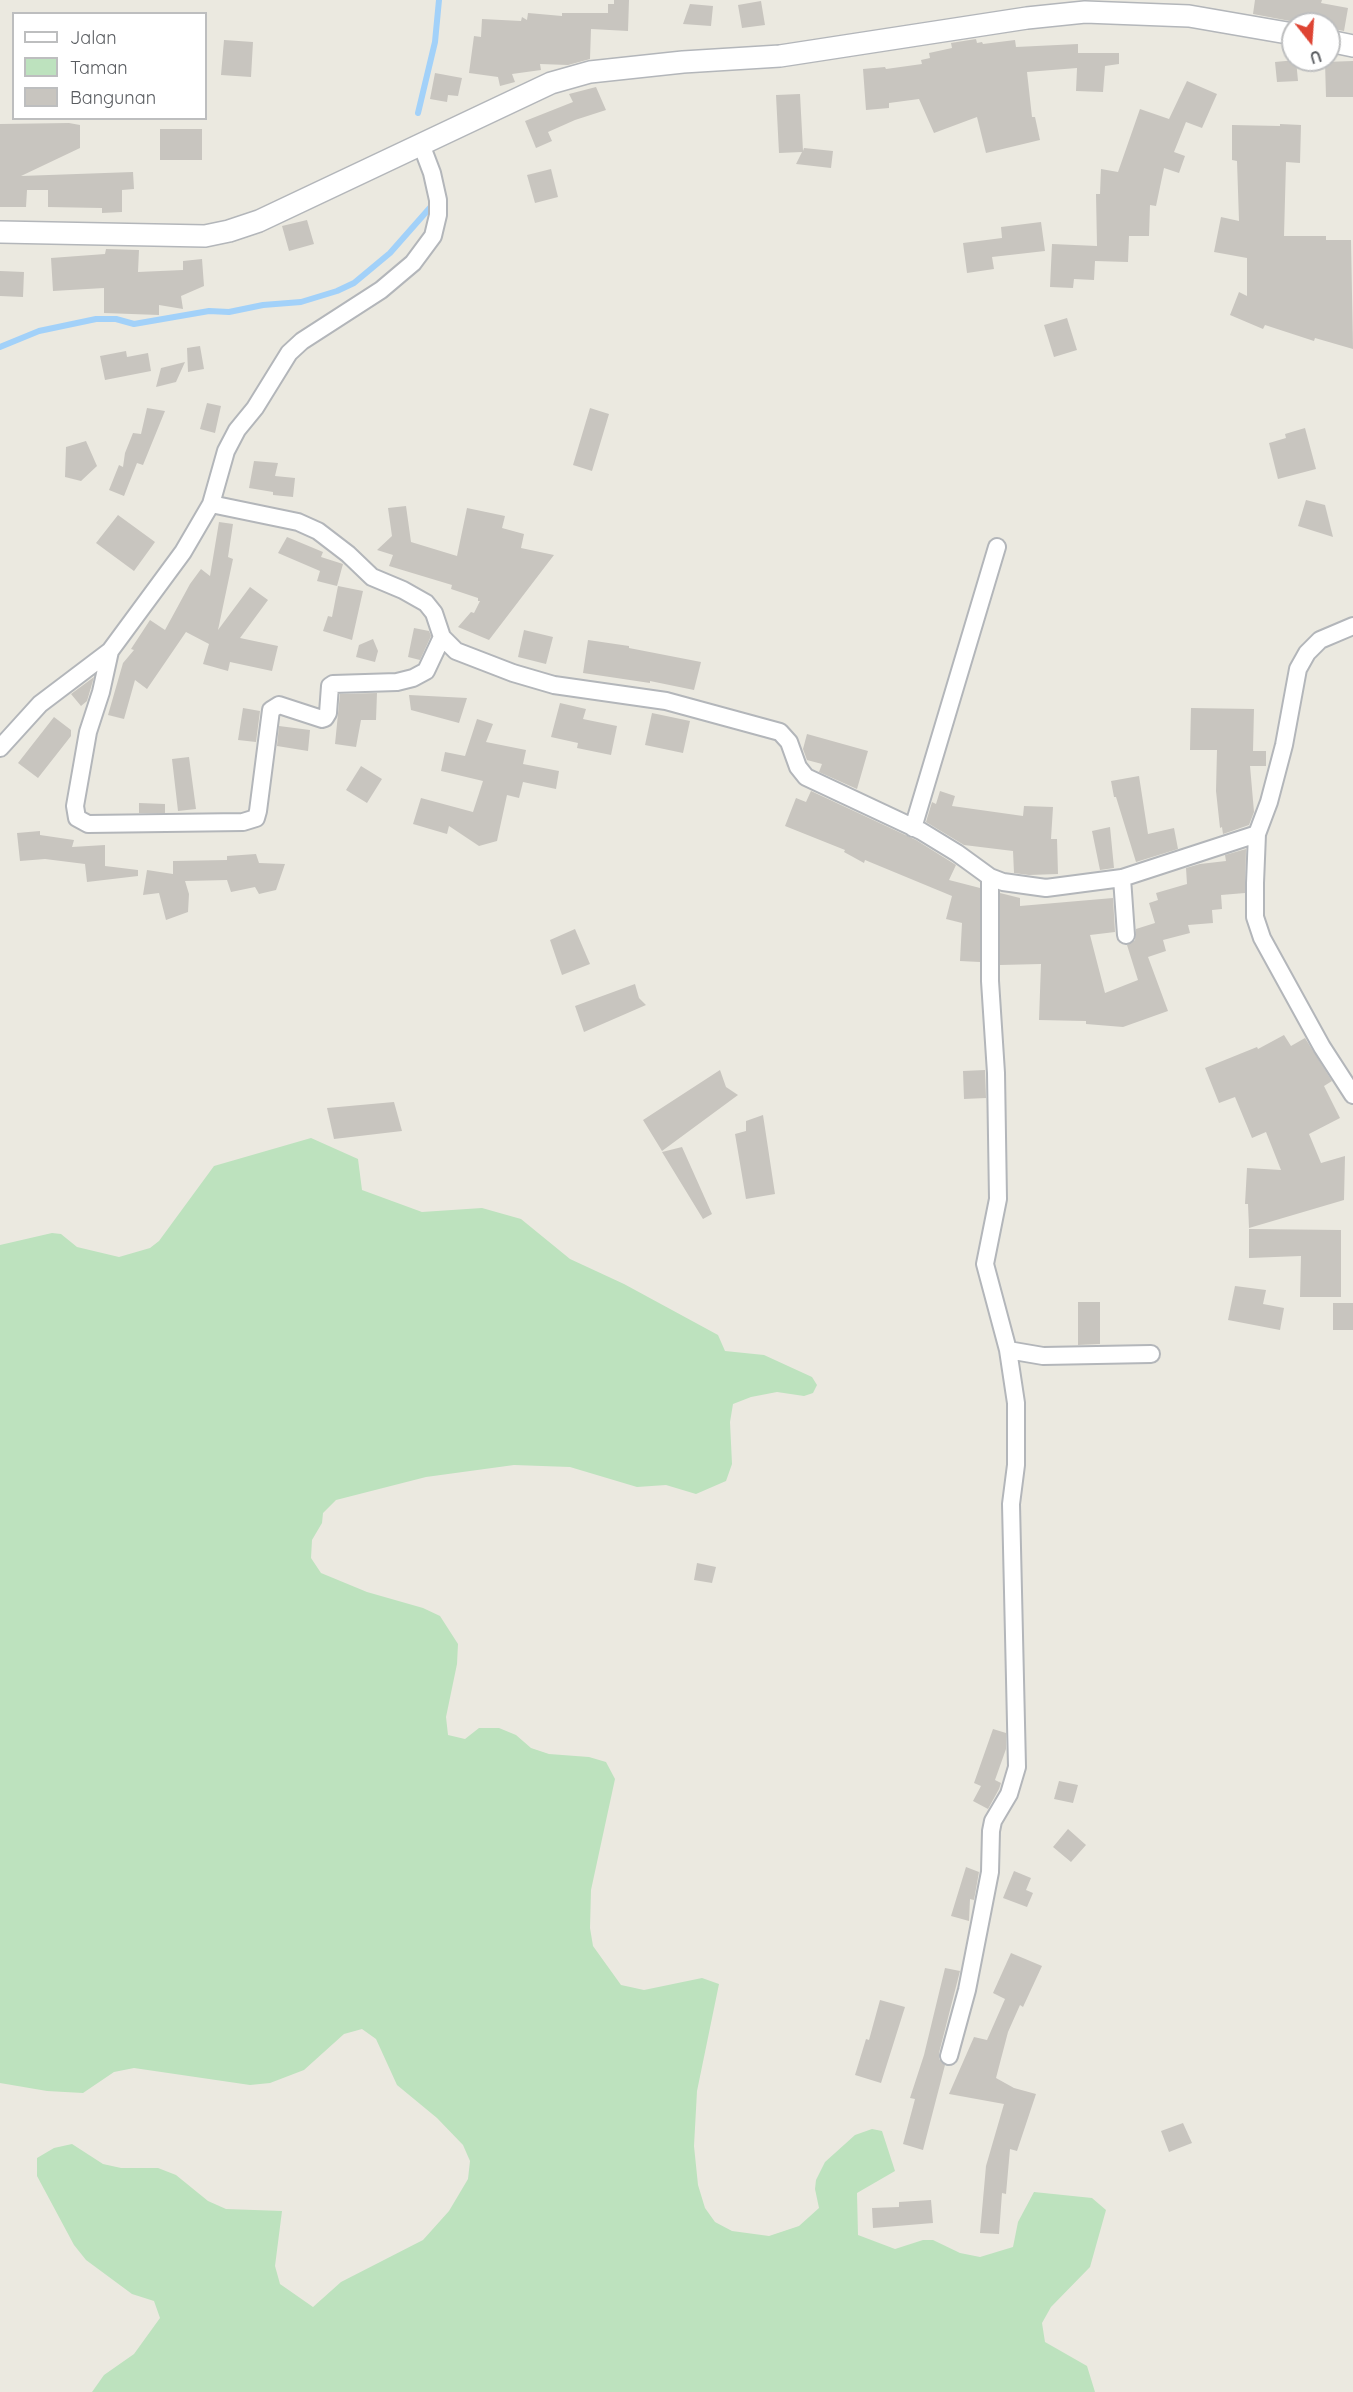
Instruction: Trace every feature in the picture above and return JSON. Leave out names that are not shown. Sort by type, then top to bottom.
[{"type":"street","points":[[0,232],[205,236],[259,221],[551,83],[590,72],[683,62],[780,56],[1027,18],[1085,12],[1189,16],[1281,32]]},
{"type":"street","points":[[0,748],[40,704],[110,651],[183,552],[211,504],[226,451],[237,430],[255,408],[289,353],[302,341],[381,290],[413,263],[433,236],[438,215],[438,200],[432,173],[413,148]]},
{"type":"street","points":[[211,504],[298,522],[318,531],[348,554],[372,577],[426,603],[434,612],[442,637],[456,651],[543,682],[666,701],[780,732],[789,742],[798,767],[806,777],[913,828],[957,853],[990,877],[1016,885],[1046,888],[1122,878],[1257,834]]},
{"type":"street","points":[[913,828],[997,547]]},
{"type":"street","points":[[1353,626],[1320,640],[1307,653],[1298,669],[1284,745],[1269,802],[1257,834],[1255,916],[1262,938],[1322,1047],[1353,1095]]},
{"type":"street","points":[[110,651],[86,742],[75,806],[76,818],[88,824],[243,822],[256,818],[258,811],[271,710],[279,705],[325,718],[328,713],[330,687],[333,684],[397,682],[414,678],[426,670],[442,637]]},
{"type":"street","points":[[949,2056],[967,1990],[990,1872],[990,1831],[993,1821],[1009,1794],[1017,1767],[1011,1515],[1012,1483],[1016,1465],[1016,1403],[1008,1350],[985,1264],[998,1199],[996,1073],[990,981],[990,877]]},
{"type":"street","points":[[1122,878],[1126,935]]},
{"type":"street","points":[[1008,1350],[1043,1356],[1151,1354]]},
{"type":"green space","points":[[311,1138],[358,1159],[362,1190],[422,1212],[482,1208],[521,1219],[570,1259],[624,1284],[718,1335],[725,1351],[764,1355],[812,1377],[817,1385],[813,1393],[804,1396],[777,1392],[751,1397],[733,1404],[730,1422],[732,1464],[726,1481],[696,1494],[666,1485],[637,1487],[570,1467],[514,1465],[426,1477],[336,1500],[323,1513],[322,1523],[312,1540],[311,1558],[321,1573],[367,1592],[423,1608],[440,1616],[458,1644],[457,1664],[446,1717],[448,1735],[465,1739],[479,1728],[499,1728],[516,1735],[531,1748],[549,1754],[589,1757],[606,1762],[615,1779],[591,1890],[590,1928],[593,1946],[621,1985],[644,1990],[702,1978],[719,1984],[697,2091],[694,2146],[698,2185],[705,2208],[715,2222],[732,2231],[769,2236],[799,2226],[819,2208],[815,2189],[816,2180],[825,2162],[855,2135],[872,2129],[882,2131],[895,2171],[857,2193],[858,2235],[895,2249],[923,2240],[933,2240],[960,2253],[980,2257],[1013,2247],[1018,2222],[1034,2192],[1092,2198],[1106,2210],[1090,2267],[1051,2307],[1042,2323],[1045,2342],[1087,2366],[1095,2392],[92,2392],[104,2375],[134,2354],[160,2318],[154,2301],[132,2294],[86,2260],[74,2245],[37,2176],[37,2158],[54,2148],[72,2144],[103,2164],[121,2168],[158,2168],[176,2175],[208,2201],[226,2209],[282,2211],[275,2266],[280,2284],[313,2307],[341,2282],[423,2240],[449,2211],[468,2179],[470,2161],[463,2145],[437,2118],[397,2085],[376,2039],[362,2029],[344,2034],[304,2070],[270,2083],[250,2085],[134,2068],[114,2072],[83,2093],[47,2091],[0,2083],[0,1245],[52,1233],[61,1234],[77,1247],[119,1257],[150,1248],[159,1241],[214,1166]]},
{"type":"building","points":[[614,0],[629,0],[628,31],[591,29],[590,59],[568,65],[540,64],[541,70],[512,74],[515,82],[500,86],[498,77],[469,73],[474,36],[481,37],[482,19],[521,21],[522,17],[527,20],[528,13],[562,16],[562,13],[608,13],[608,4],[614,4]]},
{"type":"building","points":[[1255,0],[1322,0],[1321,3],[1348,8],[1344,31],[1341,30],[1341,12],[1281,12],[1281,19],[1253,14]]},
{"type":"building","points":[[761,1],[765,25],[742,28],[738,5]]},
{"type":"building","points":[[690,4],[713,6],[711,26],[683,24]]},
{"type":"building","points":[[976,39],[977,43],[982,42],[983,44],[1015,40],[1016,47],[1078,44],[1078,53],[1119,53],[1119,64],[1105,66],[1103,92],[1076,91],[1077,68],[1027,72],[1032,117],[1035,117],[1040,140],[986,153],[977,117],[934,133],[919,99],[889,103],[889,108],[866,110],[863,69],[885,67],[886,69],[922,64],[921,60],[930,58],[929,53],[952,48],[951,43]]},
{"type":"building","points":[[224,40],[253,42],[251,77],[221,75]]},
{"type":"building","points":[[1281,61],[1281,72],[1297,72],[1298,81],[1277,82],[1275,62]]},
{"type":"building","points":[[1341,61],[1353,61],[1353,97],[1326,97],[1325,72],[1341,72]]},
{"type":"building","points":[[435,73],[462,78],[458,96],[448,95],[447,102],[430,99]]},
{"type":"building","points":[[1187,81],[1217,94],[1202,128],[1186,122],[1174,152],[1185,156],[1179,173],[1164,168],[1156,206],[1150,205],[1149,236],[1129,236],[1128,262],[1095,261],[1094,280],[1074,279],[1073,288],[1050,287],[1052,244],[1097,246],[1096,194],[1100,194],[1101,169],[1118,172],[1140,109],[1169,119]]},
{"type":"building","points":[[596,87],[606,110],[548,132],[552,141],[536,148],[525,121],[573,102],[569,94]]},
{"type":"building","points":[[800,94],[803,151],[804,148],[833,151],[831,168],[796,164],[802,152],[779,153],[776,95]]},
{"type":"building","points":[[69,123],[80,125],[80,148],[21,176],[133,172],[134,189],[122,190],[122,212],[102,213],[102,208],[48,207],[48,190],[27,190],[26,207],[0,207],[0,124]]},
{"type":"building","points":[[1280,124],[1301,125],[1300,163],[1286,162],[1284,236],[1326,236],[1326,240],[1351,240],[1353,349],[1315,338],[1314,341],[1265,325],[1263,329],[1230,315],[1239,292],[1247,296],[1247,258],[1214,252],[1221,217],[1239,221],[1237,161],[1232,160],[1232,125],[1280,126]]},
{"type":"building","points":[[160,129],[202,129],[202,160],[160,160]]},
{"type":"building","points":[[551,169],[558,197],[535,203],[527,175]]},
{"type":"building","points":[[307,220],[314,244],[289,251],[282,226]]},
{"type":"building","points":[[1041,222],[1045,251],[992,257],[994,269],[967,273],[963,243],[1002,238],[1001,227]]},
{"type":"building","points":[[106,249],[139,250],[138,272],[183,270],[183,261],[202,259],[204,286],[181,296],[183,309],[159,305],[159,315],[104,313],[104,288],[53,291],[51,258],[105,254]]},
{"type":"building","points":[[0,271],[24,272],[23,297],[0,296]]},
{"type":"building","points":[[1067,318],[1077,350],[1054,357],[1044,325]]},
{"type":"building","points":[[200,346],[204,369],[188,372],[187,348]]},
{"type":"building","points":[[126,351],[127,357],[148,353],[151,371],[105,380],[100,356]]},
{"type":"building","points":[[185,362],[176,382],[156,387],[161,368]]},
{"type":"building","points":[[207,403],[221,406],[215,433],[200,429]]},
{"type":"building","points":[[147,408],[165,411],[143,465],[137,463],[124,496],[109,490],[119,465],[123,467],[125,453],[133,433],[141,434]]},
{"type":"building","points":[[590,408],[609,414],[592,471],[573,465]]},
{"type":"building","points":[[1305,428],[1316,469],[1278,479],[1269,443],[1286,438],[1285,434]]},
{"type":"building","points":[[86,441],[97,466],[81,481],[65,477],[66,447]]},
{"type":"building","points":[[254,461],[278,463],[275,476],[295,478],[293,497],[273,495],[273,492],[249,488]]},
{"type":"building","points":[[1306,500],[1325,505],[1333,537],[1298,526]]},
{"type":"building","points":[[406,506],[411,542],[457,556],[467,508],[505,516],[502,528],[524,534],[521,548],[554,555],[489,640],[458,627],[471,612],[474,613],[480,601],[478,598],[451,589],[452,585],[389,566],[393,555],[377,550],[392,536],[388,508]]},
{"type":"building","points":[[118,515],[155,542],[134,571],[96,543]]},
{"type":"building","points":[[219,522],[233,524],[228,557],[233,559],[218,630],[250,587],[268,600],[240,638],[278,646],[272,671],[230,662],[228,671],[203,664],[209,644],[186,632],[147,689],[135,680],[124,719],[108,715],[123,663],[134,650],[131,649],[150,620],[165,630],[190,584],[201,569],[210,576]]},
{"type":"building","points":[[287,537],[323,552],[321,557],[343,564],[337,586],[317,581],[320,571],[278,553]]},
{"type":"building","points":[[338,586],[363,591],[352,640],[323,631],[328,616],[332,617]]},
{"type":"building","points":[[414,628],[429,631],[431,636],[420,660],[408,657]]},
{"type":"building","points":[[524,630],[553,637],[546,664],[518,657]]},
{"type":"building","points":[[373,639],[378,651],[375,662],[356,657],[359,645]]},
{"type":"building","points":[[588,640],[629,646],[629,648],[701,662],[694,690],[650,681],[650,683],[583,673]]},
{"type":"building","points":[[94,677],[87,701],[81,706],[71,694]]},
{"type":"building","points":[[377,693],[376,720],[361,720],[356,747],[335,744],[340,694]]},
{"type":"building","points":[[409,695],[467,698],[459,723],[411,710]]},
{"type":"building","points":[[560,703],[586,709],[583,719],[617,726],[611,755],[577,748],[578,743],[551,737]]},
{"type":"building","points":[[243,708],[260,711],[256,742],[238,740]]},
{"type":"building","points":[[1191,708],[1254,709],[1253,751],[1266,751],[1266,766],[1250,766],[1254,812],[1249,825],[1223,834],[1222,827],[1220,828],[1216,791],[1217,750],[1190,750]]},
{"type":"building","points":[[652,713],[690,721],[683,753],[645,745]]},
{"type":"building","points":[[54,717],[71,730],[71,736],[38,778],[18,763]]},
{"type":"building","points":[[477,719],[493,724],[486,742],[526,750],[523,764],[559,771],[556,789],[523,782],[519,798],[507,795],[497,841],[479,846],[449,826],[447,834],[413,824],[421,798],[473,812],[483,781],[441,771],[445,752],[465,756]]},
{"type":"building","points":[[279,726],[310,730],[308,751],[277,746]]},
{"type":"building","points":[[807,734],[868,751],[857,789],[819,772],[822,764],[807,760],[803,749]]},
{"type":"building","points":[[189,757],[196,809],[178,811],[172,759]]},
{"type":"building","points":[[361,766],[382,779],[367,803],[346,790]]},
{"type":"building","points":[[1139,776],[1148,834],[1174,828],[1178,849],[1136,862],[1116,797],[1114,797],[1111,781]]},
{"type":"building","points":[[811,791],[916,840],[956,865],[949,880],[980,888],[980,962],[960,961],[962,923],[946,919],[952,896],[865,860],[864,863],[844,852],[845,850],[785,826],[796,798],[806,802]]},
{"type":"building","points":[[940,791],[955,796],[952,806],[1023,816],[1024,806],[1053,807],[1051,839],[1057,839],[1058,874],[1014,873],[1013,851],[964,845],[926,822],[932,802],[936,804]]},
{"type":"building","points":[[139,803],[165,804],[165,813],[139,813]]},
{"type":"building","points":[[1110,827],[1114,868],[1100,870],[1092,831]]},
{"type":"building","points":[[40,831],[40,835],[74,840],[72,847],[105,845],[105,866],[138,870],[138,876],[87,882],[85,864],[45,859],[20,861],[17,833]]},
{"type":"building","points":[[1246,849],[1245,893],[1221,895],[1222,909],[1212,910],[1213,923],[1188,925],[1190,933],[1163,940],[1166,951],[1148,957],[1168,1011],[1123,1027],[1086,1024],[1086,1021],[1039,1020],[1041,964],[1000,965],[1000,893],[1020,898],[1020,906],[1113,898],[1115,932],[1090,935],[1105,993],[1138,980],[1127,945],[1135,940],[1136,929],[1155,923],[1149,903],[1158,900],[1156,893],[1187,884],[1186,868],[1226,861],[1225,855]]},
{"type":"building","points":[[256,854],[259,863],[285,864],[276,890],[259,894],[255,887],[231,892],[227,880],[185,881],[189,894],[188,912],[166,920],[159,893],[143,895],[147,870],[173,874],[173,861],[227,860],[227,856]]},
{"type":"building","points":[[575,929],[590,964],[562,975],[550,940]]},
{"type":"building","points":[[635,984],[639,998],[646,1005],[584,1032],[575,1006]]},
{"type":"building","points":[[1284,1035],[1291,1046],[1305,1038],[1332,1081],[1324,1086],[1340,1118],[1309,1134],[1321,1163],[1345,1156],[1344,1200],[1249,1228],[1248,1204],[1245,1204],[1247,1168],[1281,1170],[1266,1132],[1252,1138],[1235,1097],[1219,1103],[1205,1068],[1257,1047],[1258,1049]]},
{"type":"building","points":[[720,1070],[726,1087],[738,1095],[662,1151],[643,1120]]},
{"type":"building","points":[[985,1070],[986,1098],[964,1099],[963,1071]]},
{"type":"building","points":[[394,1102],[402,1131],[334,1139],[327,1108]]},
{"type":"building","points":[[763,1115],[775,1194],[746,1199],[735,1134],[746,1131],[746,1121]]},
{"type":"building","points":[[682,1147],[712,1214],[703,1219],[662,1152]]},
{"type":"building","points":[[1249,1229],[1341,1230],[1341,1297],[1300,1297],[1301,1256],[1249,1258]]},
{"type":"building","points":[[1235,1286],[1266,1290],[1263,1304],[1284,1308],[1280,1330],[1228,1320]]},
{"type":"building","points":[[1078,1302],[1100,1302],[1100,1344],[1078,1345]]},
{"type":"building","points":[[1333,1303],[1353,1303],[1353,1330],[1333,1330]]},
{"type":"building","points":[[697,1563],[716,1567],[712,1583],[694,1580]]},
{"type":"building","points":[[993,1729],[1006,1733],[1006,1749],[995,1780],[1001,1783],[988,1809],[973,1801],[981,1786],[974,1783]]},
{"type":"building","points":[[1059,1781],[1078,1785],[1073,1803],[1054,1799]]},
{"type":"building","points":[[1068,1829],[1086,1845],[1071,1862],[1053,1847]]},
{"type":"building","points":[[966,1867],[979,1872],[974,1900],[970,1899],[969,1921],[951,1916]]},
{"type":"building","points":[[1014,1871],[1031,1878],[1026,1890],[1033,1893],[1027,1907],[1003,1898]]},
{"type":"building","points":[[1011,1953],[1042,1966],[1023,2007],[1020,2005],[1008,2032],[996,2078],[1014,2088],[1036,2094],[1017,2151],[1010,2149],[1006,2194],[1002,2193],[999,2234],[980,2233],[986,2166],[1004,2104],[949,2094],[974,2037],[987,2040],[1005,1999],[993,1993]]},
{"type":"building","points":[[945,1968],[960,1971],[939,2053],[939,2059],[945,2065],[923,2150],[903,2144],[915,2099],[910,2098],[924,2055]]},
{"type":"building","points":[[880,2000],[905,2007],[881,2083],[855,2075],[866,2039],[869,2040]]},
{"type":"building","points":[[1183,2123],[1192,2143],[1169,2152],[1161,2131]]},
{"type":"building","points":[[931,2200],[933,2223],[873,2228],[872,2208],[899,2207],[899,2202]]},
{"type":"waterway","points":[[418,113],[435,42],[439,0]]},
{"type":"waterway","points":[[0,347],[39,331],[96,319],[116,319],[134,324],[209,311],[229,312],[263,305],[301,302],[337,291],[354,283],[390,253],[435,202]]}]
